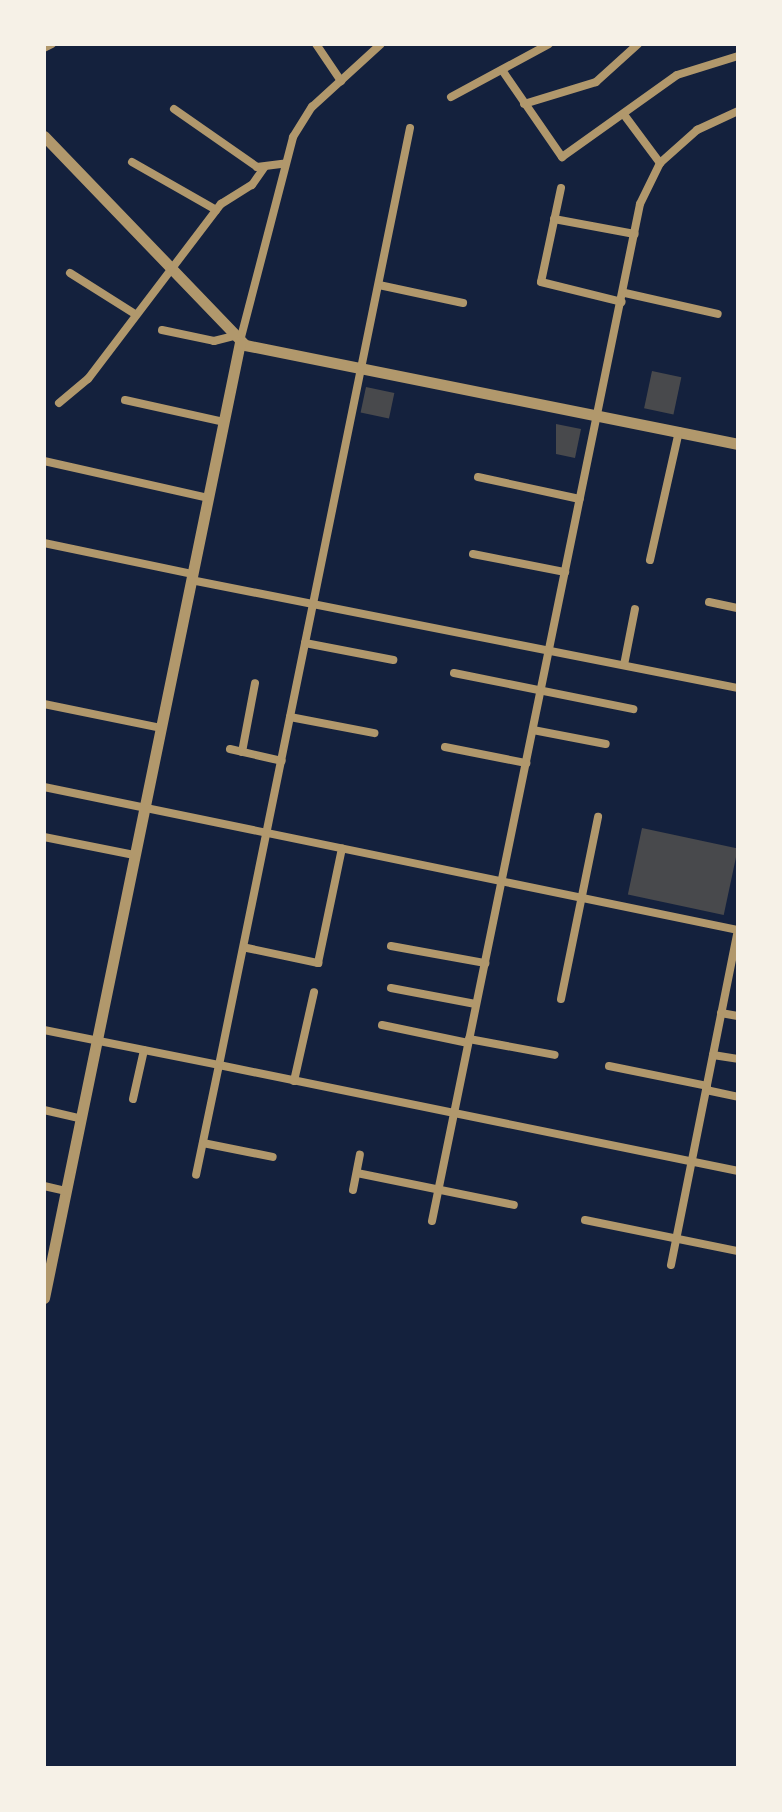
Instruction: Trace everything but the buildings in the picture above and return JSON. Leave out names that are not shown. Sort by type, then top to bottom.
[{"type":"street","points":[[44,48],[52,44]]},
{"type":"street","points":[[316,44],[341,81]]},
{"type":"street","points":[[44,1298],[46,1274],[66,1191],[224,422],[237,339],[283,164],[305,116],[381,44]]},
{"type":"street","points":[[451,97],[549,44]]},
{"type":"street","points":[[524,104],[596,82],[638,44]]},
{"type":"street","points":[[502,70],[562,157],[684,72],[738,56]]},
{"type":"street","points":[[174,109],[264,168]]},
{"type":"street","points":[[432,1221],[635,234],[660,163],[697,130],[738,111]]},
{"type":"street","points":[[625,116],[660,163]]},
{"type":"street","points":[[196,1175],[247,948],[312,604],[410,128]]},
{"type":"street","points":[[44,136],[237,339]]},
{"type":"street","points":[[132,162],[216,210]]},
{"type":"street","points":[[59,403],[88,379],[216,210],[264,168],[283,164]]},
{"type":"street","points":[[561,188],[544,285],[718,314]]},
{"type":"street","points":[[554,219],[635,234]]},
{"type":"street","points":[[70,273],[135,314]]},
{"type":"street","points":[[379,285],[463,303]]},
{"type":"street","points":[[162,330],[214,341],[237,339],[362,368],[738,444]]},
{"type":"street","points":[[125,400],[224,422]]},
{"type":"street","points":[[650,560],[679,431]]},
{"type":"street","points":[[44,461],[208,498]]},
{"type":"street","points":[[478,477],[580,499]]},
{"type":"street","points":[[44,543],[312,604],[738,688]]},
{"type":"street","points":[[473,554],[565,572]]},
{"type":"street","points":[[709,602],[738,608]]},
{"type":"street","points":[[624,665],[635,609]]},
{"type":"street","points":[[305,643],[393,660]]},
{"type":"street","points":[[454,673],[633,709]]},
{"type":"street","points":[[242,752],[255,683]]},
{"type":"street","points":[[44,704],[161,728]]},
{"type":"street","points":[[290,717],[374,733]]},
{"type":"street","points":[[533,730],[606,744]]},
{"type":"street","points":[[445,747],[526,763]]},
{"type":"street","points":[[230,749],[282,761]]},
{"type":"street","points":[[44,787],[738,931],[671,1265]]},
{"type":"street","points":[[561,999],[598,817]]},
{"type":"street","points":[[44,837],[134,855]]},
{"type":"street","points":[[247,948],[318,963],[342,848]]},
{"type":"street","points":[[391,946],[485,963]]},
{"type":"street","points":[[391,988],[476,1004]]},
{"type":"street","points":[[294,1081],[314,992]]},
{"type":"street","points":[[721,1013],[738,1016]]},
{"type":"street","points":[[382,1025],[555,1055]]},
{"type":"street","points":[[44,1030],[738,1171]]},
{"type":"street","points":[[133,1099],[144,1050]]},
{"type":"street","points":[[713,1055],[738,1059]]},
{"type":"street","points":[[609,1066],[738,1097]]},
{"type":"street","points":[[44,1110],[80,1118]]},
{"type":"street","points":[[203,1143],[273,1157]]},
{"type":"street","points":[[353,1190],[360,1155]]},
{"type":"street","points":[[357,1173],[514,1205]]},
{"type":"street","points":[[44,1186],[66,1191]]},
{"type":"street","points":[[585,1220],[738,1251]]}]
